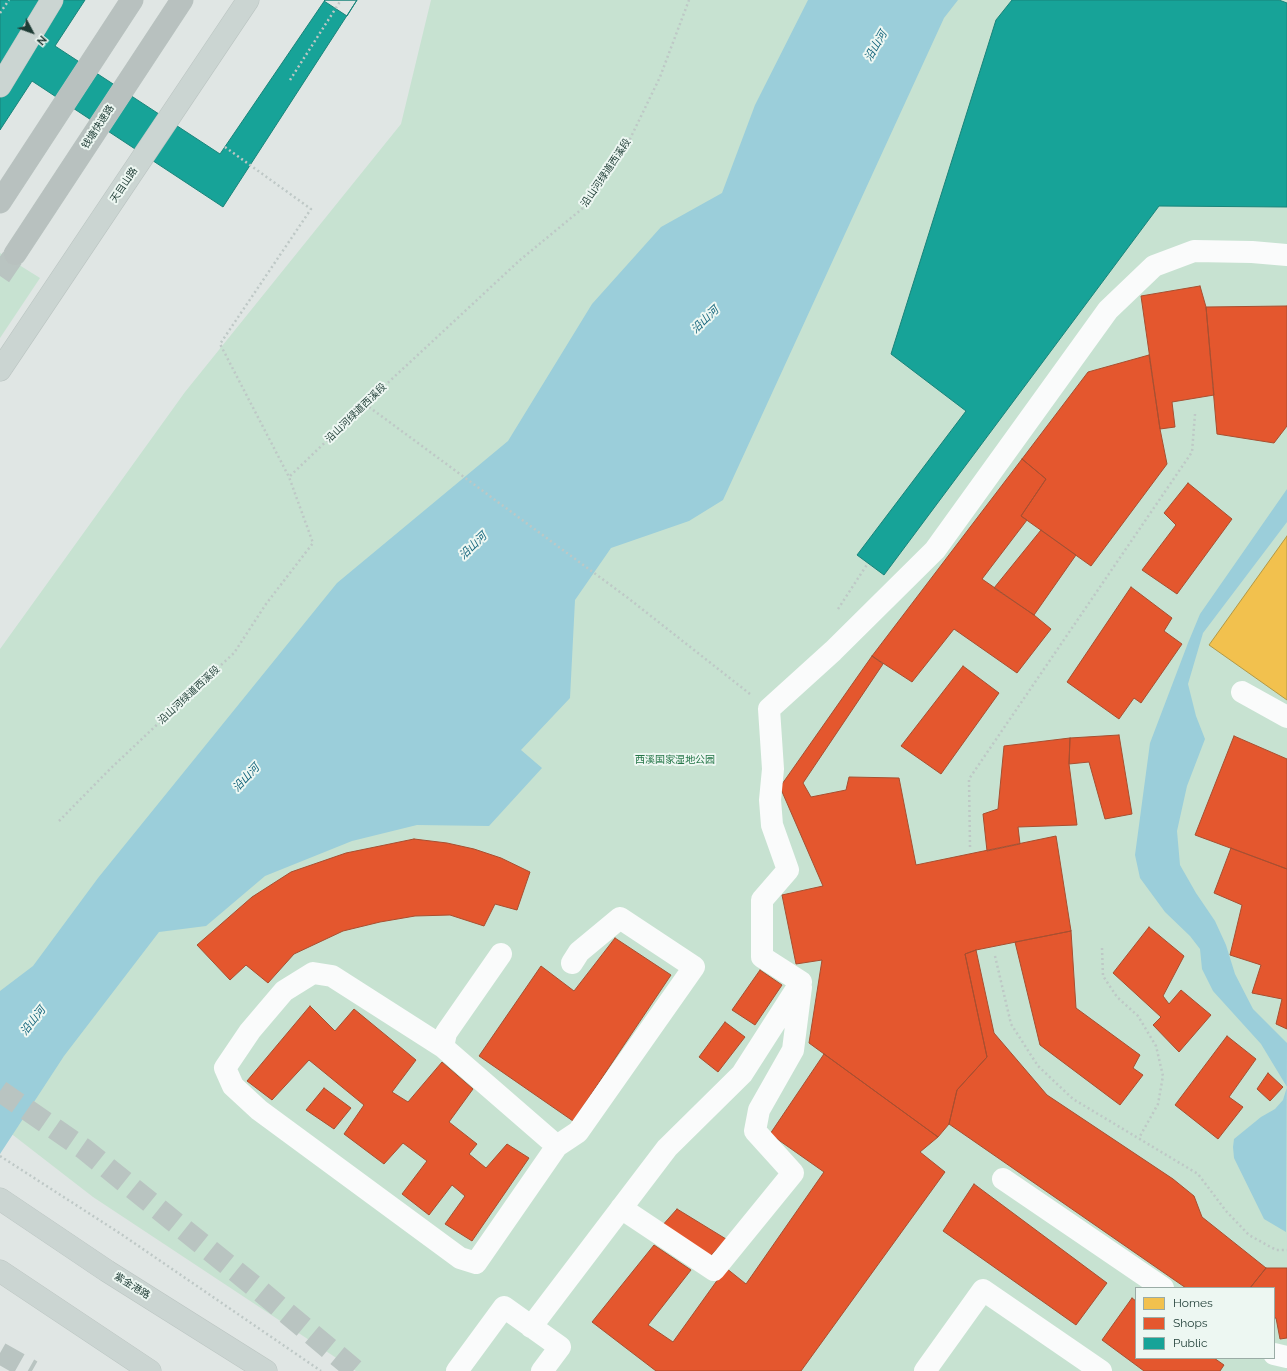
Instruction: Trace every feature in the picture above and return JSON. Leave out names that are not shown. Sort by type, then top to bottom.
[{"type":"highway","points":[[0,202],[132,0]]},
{"type":"highway","name":"钱塘快速路","points":[[15,254],[182,0]]},
{"type":"main road","points":[[0,86],[52,0]]},
{"type":"main road","name":"天目山路","points":[[0,370],[248,0]]},
{"type":"main road","name":"紫金港路","points":[[0,1199],[107,1270],[266,1371]]},
{"type":"main road","points":[[0,1271],[150,1371]]},
{"type":"street","points":[[801,982],[762,957],[762,900],[788,870],[772,825],[770,800],[773,769],[769,709],[833,651],[935,550],[1108,310],[1154,266],[1194,252],[1252,252],[1287,256]]},
{"type":"street","points":[[1242,692],[1287,717]]},
{"type":"street","points":[[557,1146],[443,1047],[332,976],[313,974],[284,991],[250,1030],[225,1068],[233,1086],[260,1110],[460,1258],[476,1263],[557,1146],[578,1132],[694,967],[620,918],[579,952],[572,963]]},
{"type":"street","points":[[443,1047],[446,1033],[501,954]]},
{"type":"street","points":[[531,1326],[667,1148],[742,1074],[801,982]]},
{"type":"street","points":[[621,1208],[714,1270],[793,1174],[755,1131],[759,1110],[793,1050],[801,982]]},
{"type":"street","points":[[1003,1179],[1162,1287]]},
{"type":"street","points":[[925,1371],[983,1290],[1101,1371]]},
{"type":"street","points":[[457,1371],[504,1307],[560,1347],[542,1371]]},
{"type":"street","points":[[1275,1354],[1287,1357]]},
{"type":"path","points":[[0,13],[9,0]]},
{"type":"path","points":[[290,80],[341,0]]},
{"type":"path","name":"沿山河绿道西溪段","points":[[59,821],[115,764],[234,653],[266,604],[313,544],[289,478],[365,404],[520,260],[583,208],[628,144],[660,77],[689,0]]},
{"type":"path","points":[[225,147],[311,209],[220,344],[289,478]]},
{"type":"path","points":[[365,404],[628,598],[769,709]]},
{"type":"path","points":[[970,847],[969,780],[1192,452],[1195,414]]},
{"type":"path","points":[[1102,948],[1103,976],[1117,997],[1138,1016],[1156,1046],[1163,1076],[1158,1104],[1139,1138]]},
{"type":"path","points":[[995,956],[1011,1024],[1038,1066],[1073,1099],[1198,1174],[1226,1210],[1249,1235],[1276,1250],[1287,1250]]},
{"type":"path","points":[[0,1156],[16,1168],[121,1234],[321,1371]]},
{"type":"green space","name":"西溪国家湿地公园","points":[[431,0],[1287,0],[1287,1371],[356,1371],[93,1197],[0,1125],[0,649],[185,392],[401,124]]},
{"type":"green space","points":[[0,253],[40,278],[0,338]]},
{"type":"water","name":"沿山河","points":[[808,0],[958,0],[944,18],[723,500],[689,521],[611,548],[575,600],[570,698],[521,750],[542,768],[489,826],[417,825],[352,841],[265,876],[206,926],[159,932],[64,1056],[0,1154],[0,991],[33,966],[98,878],[337,583],[508,441],[592,304],[661,227],[722,193],[755,105]]},
{"type":"water","points":[[1287,489],[1287,522],[1203,633],[1188,684],[1196,716],[1205,739],[1187,786],[1177,831],[1180,865],[1196,893],[1215,921],[1226,945],[1235,974],[1253,1009],[1287,1043],[1287,1087],[1261,1044],[1213,991],[1202,969],[1200,949],[1190,936],[1165,912],[1140,878],[1135,855],[1150,743],[1200,614]]},
{"type":"water","points":[[1287,1088],[1286,1232],[1264,1219],[1234,1158],[1233,1147],[1234,1139],[1261,1117],[1275,1109],[1283,1100]]},
{"type":"building: Homes","points":[[1287,536],[1287,700],[1209,645]]},
{"type":"building: Shops","points":[[1088,41],[1094,58],[1106,72],[1122,80],[1139,83],[1157,80],[1172,71],[1184,58],[1287,100],[1287,159],[1081,152],[1058,138],[1052,117],[1053,94],[1060,71],[1071,55]]},
{"type":"building: Shops","points":[[1200,286],[1206,307],[1214,395],[1172,402],[1175,427],[1160,429],[1141,296]]},
{"type":"building: Shops","points":[[1287,306],[1287,426],[1274,443],[1217,434],[1206,307]]},
{"type":"building: Shops","points":[[1149,355],[1160,429],[1167,464],[1091,566],[1021,516],[1046,479],[1022,459],[1088,372]]},
{"type":"building: Shops","points":[[1022,459],[1046,479],[1021,516],[1027,520],[982,579],[1034,615],[1051,629],[1017,673],[954,629],[912,682],[872,656]]},
{"type":"building: Shops","points":[[1188,483],[1232,519],[1177,594],[1142,570],[1176,525],[1164,513]]},
{"type":"building: Shops","points":[[1041,530],[1076,555],[1034,615],[994,588]]},
{"type":"building: Shops","points":[[1131,587],[1172,618],[1164,631],[1182,644],[1141,703],[1134,698],[1119,719],[1067,682]]},
{"type":"building: Shops","points":[[872,656],[883,664],[803,783],[811,797],[846,790],[849,777],[899,778],[916,865],[1056,836],[1071,931],[976,950],[965,954],[987,1057],[957,1090],[949,1124],[938,1137],[809,1043],[822,960],[796,964],[782,895],[823,886],[780,787]]},
{"type":"building: Shops","points":[[963,666],[999,693],[941,774],[901,746]]},
{"type":"building: Shops","points":[[1119,735],[1132,814],[1105,819],[1089,762],[1069,764],[1070,738]]},
{"type":"building: Shops","points":[[1234,736],[1287,759],[1287,869],[1195,835]]},
{"type":"building: Shops","points":[[1070,738],[1069,764],[1077,825],[1018,827],[1020,844],[987,851],[983,814],[998,809],[1004,746]]},
{"type":"building: Shops","points":[[414,839],[447,843],[474,849],[501,858],[530,872],[517,910],[495,904],[484,926],[450,915],[415,916],[380,922],[343,931],[294,954],[268,983],[246,965],[230,980],[197,945],[252,897],[291,872],[346,853]]},
{"type":"building: Shops","points":[[1231,848],[1287,869],[1287,1029],[1276,1024],[1282,999],[1252,993],[1261,965],[1230,955],[1242,905],[1214,893]]},
{"type":"building: Shops","points":[[1149,927],[1184,956],[1163,996],[1169,1004],[1181,990],[1211,1015],[1179,1052],[1153,1025],[1161,1017],[1113,973]]},
{"type":"building: Shops","points":[[1071,931],[1076,1008],[1140,1055],[1133,1068],[1143,1075],[1120,1105],[1040,1045],[1015,942]]},
{"type":"building: Shops","points":[[615,938],[671,975],[573,1121],[479,1056],[541,966],[574,991]]},
{"type":"building: Shops","points":[[976,950],[994,1033],[1047,1095],[1173,1179],[1194,1196],[1202,1217],[1266,1268],[1251,1287],[1185,1287],[949,1124],[957,1090],[987,1057],[965,954]]},
{"type":"building: Shops","points":[[760,970],[782,985],[755,1025],[732,1010]]},
{"type":"building: Shops","points":[[310,1006],[335,1031],[354,1009],[416,1060],[392,1092],[408,1102],[442,1062],[473,1089],[449,1122],[477,1144],[469,1154],[486,1168],[507,1144],[529,1158],[472,1241],[445,1224],[465,1196],[452,1185],[429,1215],[402,1194],[427,1161],[403,1143],[384,1164],[344,1134],[364,1105],[309,1060],[272,1100],[247,1081]]},
{"type":"building: Shops","points":[[725,1022],[745,1037],[718,1072],[699,1057]]},
{"type":"building: Shops","points":[[1227,1036],[1256,1059],[1229,1097],[1243,1107],[1218,1139],[1175,1105]]},
{"type":"building: Shops","points":[[824,1054],[938,1137],[920,1152],[945,1172],[801,1371],[656,1371],[592,1322],[654,1245],[691,1270],[648,1325],[673,1342],[726,1268],[746,1284],[824,1172],[770,1134]]},
{"type":"building: Shops","points":[[1268,1073],[1283,1087],[1270,1101],[1257,1089]]},
{"type":"building: Shops","points":[[324,1088],[351,1108],[334,1129],[306,1110]]},
{"type":"building: Shops","points":[[974,1184],[1107,1283],[1076,1325],[943,1231]]},
{"type":"building: Shops","points":[[677,1209],[726,1239],[706,1261],[661,1227]]},
{"type":"building: Shops","points":[[1266,1268],[1287,1268],[1287,1338],[1280,1339],[1275,1318],[1275,1287],[1251,1287]]},
{"type":"building: Shops","points":[[1132,1298],[1135,1300],[1135,1359],[1215,1359],[1224,1365],[1220,1371],[1144,1371],[1102,1340]]},
{"type":"building: Public","points":[[0,0],[85,0],[55,46],[220,154],[325,0],[357,0],[223,207],[32,81],[0,130]]},
{"type":"building: Public","points":[[357,0],[347,16],[324,1]]},
{"type":"building: Public","points":[[1012,0],[1279,0],[1287,3],[1287,207],[1159,206],[884,575],[857,555],[966,411],[891,354],[996,20]]},
{"type":"tunnel","points":[[0,276],[15,254]]},
{"type":"tunnel","points":[[0,1091],[84,1149],[259,1290],[356,1371]]},
{"type":"tunnel","points":[[0,1353],[32,1371]]}]
